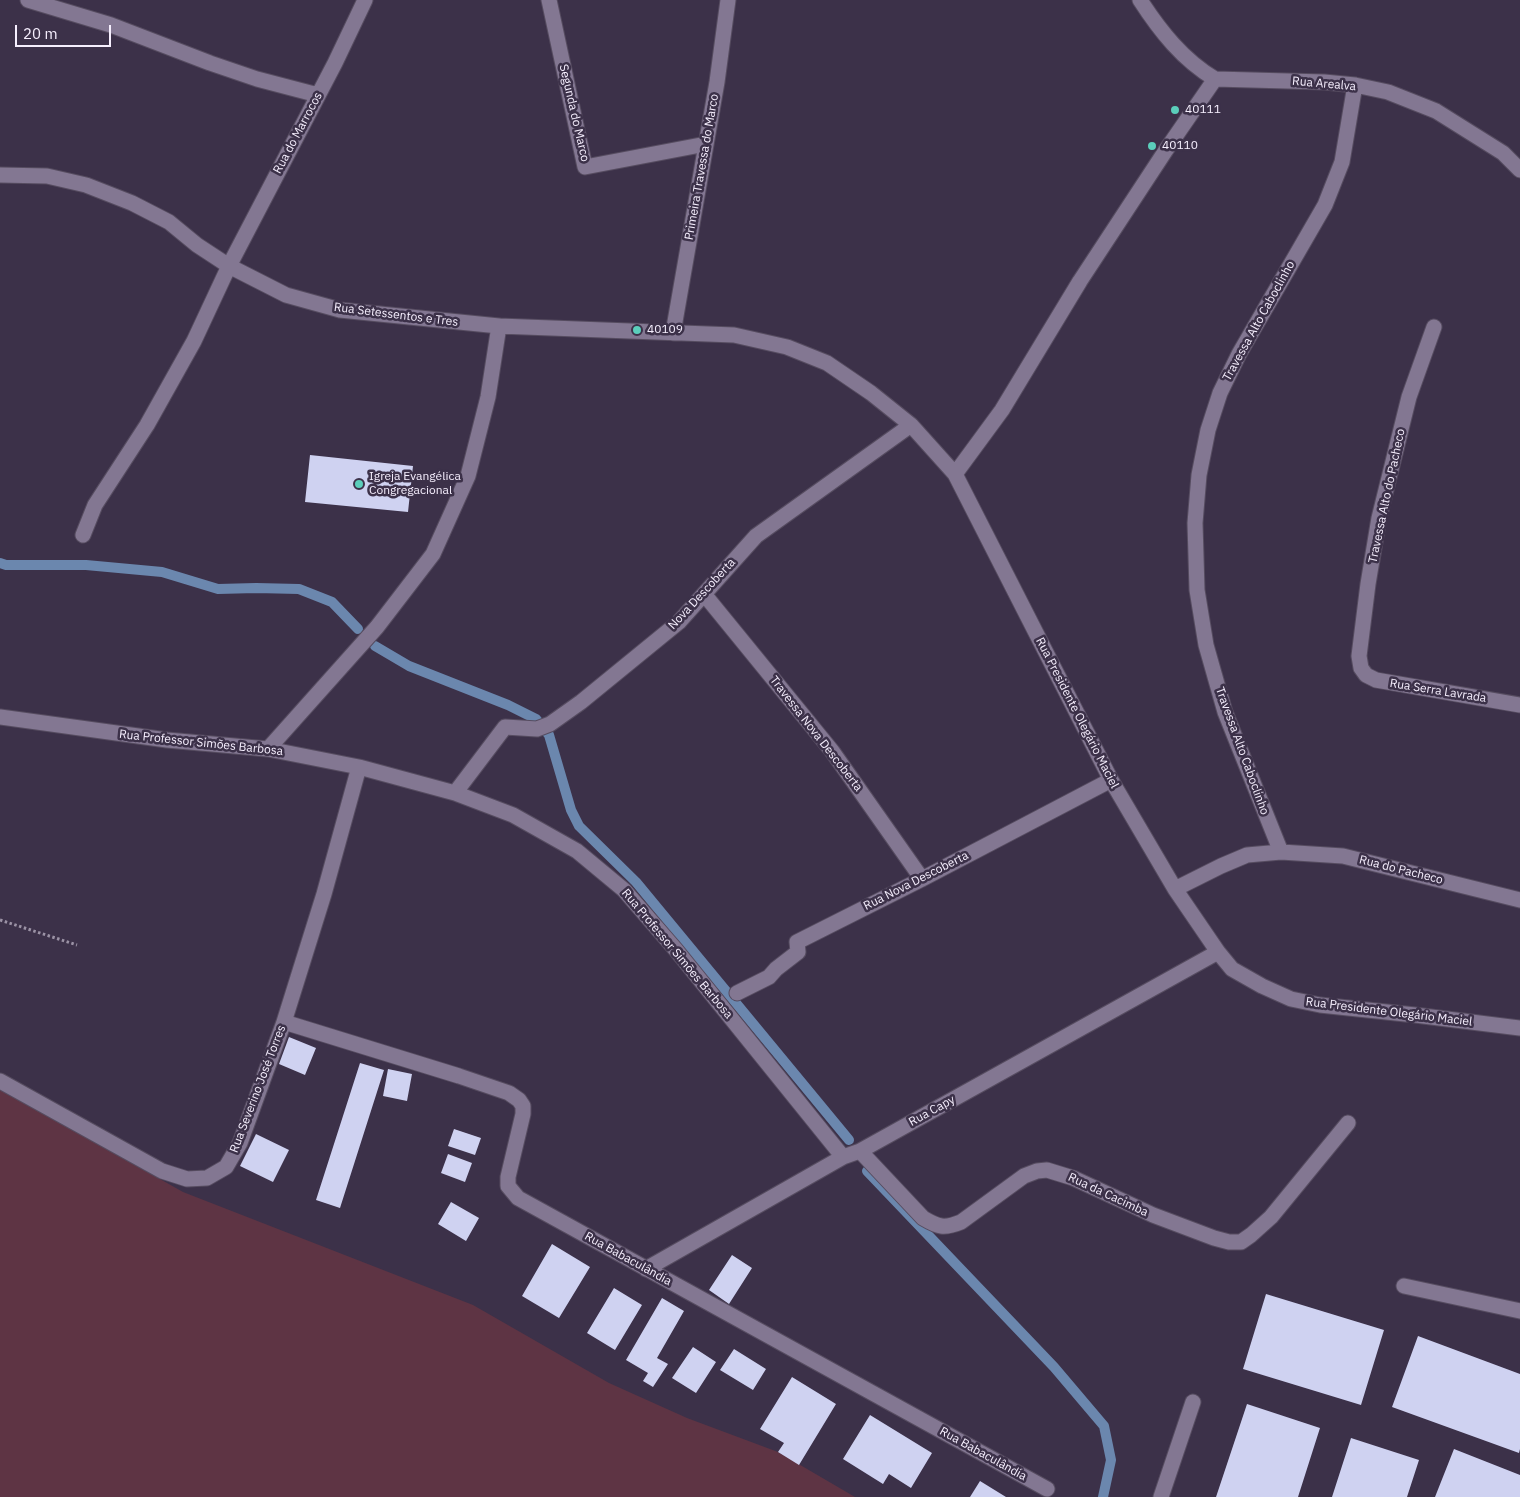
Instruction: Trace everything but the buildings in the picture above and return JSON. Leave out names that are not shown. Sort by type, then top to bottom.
[{"type":"street","points":[[28,0],[111,25],[257,79],[318,95]]},
{"type":"street","name":"Rua do Marrocos","points":[[84,535],[95,505],[146,425],[194,342],[229,266],[335,63],[365,0]]},
{"type":"street","name":"Segunda do Marco","points":[[549,0],[585,167],[706,144]]},
{"type":"street","name":"Primeira Travessa do Marco","points":[[673,333],[717,82],[728,0]]},
{"type":"street","points":[[955,474],[1002,410],[1080,281],[1215,79],[1194,65],[1168,40],[1140,0]]},
{"type":"street","name":"Rua Arealva","points":[[1215,79],[1324,82],[1355,85],[1388,92],[1436,111],[1503,153],[1520,170]]},
{"type":"street","name":"Travessa Alto Caboclinho","points":[[1281,852],[1225,712],[1206,645],[1197,590],[1195,522],[1199,475],[1208,430],[1220,393],[1239,354],[1325,205],[1342,162],[1355,85]]},
{"type":"street","name":"Rua Setessentos e Tres","points":[[0,175],[47,176],[86,185],[132,203],[169,222],[197,245],[229,266],[286,295],[340,310],[499,326],[673,333]]},
{"type":"street","points":[[268,749],[377,627],[433,554],[468,476],[488,398],[499,326]]},
{"type":"street","name":"Travessa Alto do Pacheco","points":[[1361,668],[1359,656],[1361,634],[1380,518],[1409,398],[1434,327]]},
{"type":"street","name":"Rua Presidente Olegário Maciel","points":[[673,333],[734,335],[787,347],[827,363],[871,393],[911,425],[955,474],[1111,780],[1176,889],[1218,952],[1232,969],[1262,986],[1291,999],[1320,1005],[1415,1014],[1520,1028]]},
{"type":"street","name":"Nova Descoberta","points":[[455,793],[505,727],[536,729],[550,724],[581,702],[679,622],[756,536],[911,425]]},
{"type":"street","name":"Travessa Nova Descoberta","points":[[704,594],[832,751],[922,879]]},
{"type":"street","name":"Rua Serra Lavrada","points":[[1361,668],[1366,675],[1376,680],[1520,705]]},
{"type":"street","name":"Rua Professor Simões Barbosa","points":[[0,717],[167,740],[268,749],[359,767],[455,793],[513,814],[578,851],[624,890],[676,950],[843,1157]]},
{"type":"street","name":"Rua Severino José Torres","points":[[0,1081],[162,1171],[187,1178],[207,1178],[226,1168],[240,1143],[284,1022],[324,894],[359,767]]},
{"type":"street","name":"Rua Nova Descoberta","points":[[737,993],[769,977],[798,952],[796,942],[922,879],[1111,780]]},
{"type":"street","name":"Rua do Pacheco","points":[[1176,889],[1247,855],[1281,852],[1343,856],[1520,900]]},
{"type":"street","name":"Rua Capy","points":[[646,1269],[843,1157],[860,1151],[1218,952]]},
{"type":"street","name":"Rua Babaculândia","points":[[284,1022],[509,1093],[519,1100],[523,1106],[523,1114],[508,1177],[508,1186],[518,1198],[1047,1489]]},
{"type":"street","name":"Rua da Cacimba","points":[[860,1151],[923,1218],[933,1225],[951,1227],[961,1222],[1024,1176],[1047,1170],[1073,1178],[1162,1219],[1214,1238],[1229,1242],[1241,1242],[1270,1217],[1348,1123]]},
{"type":"street","points":[[1404,1286],[1520,1312]]},
{"type":"street","points":[[1161,1497],[1193,1402]]},
{"type":"path","points":[[0,920],[77,945]]},
{"type":"shaded area","points":[[0,1089],[183,1192],[473,1305],[609,1383],[687,1418],[778,1452],[855,1497],[0,1497]]},
{"type":"waterway","points":[[0,563],[6,565],[86,565],[162,572],[218,589],[299,589],[332,602],[358,629]]},
{"type":"waterway","points":[[375,646],[409,666],[508,705],[536,719],[549,735],[571,810],[579,826],[636,882],[849,1140]]},
{"type":"waterway","points":[[867,1171],[1054,1367],[1104,1426],[1111,1460],[1103,1497]]},
{"type":"place","name":"40111","points":[[1175,110]]},
{"type":"place","name":"40110","points":[[1152,146]]},
{"type":"place","name":"40109","points":[[637,330]]},
{"type":"place","name":"Igreja Evangélica Congregacional","points":[[359,484]]}]
